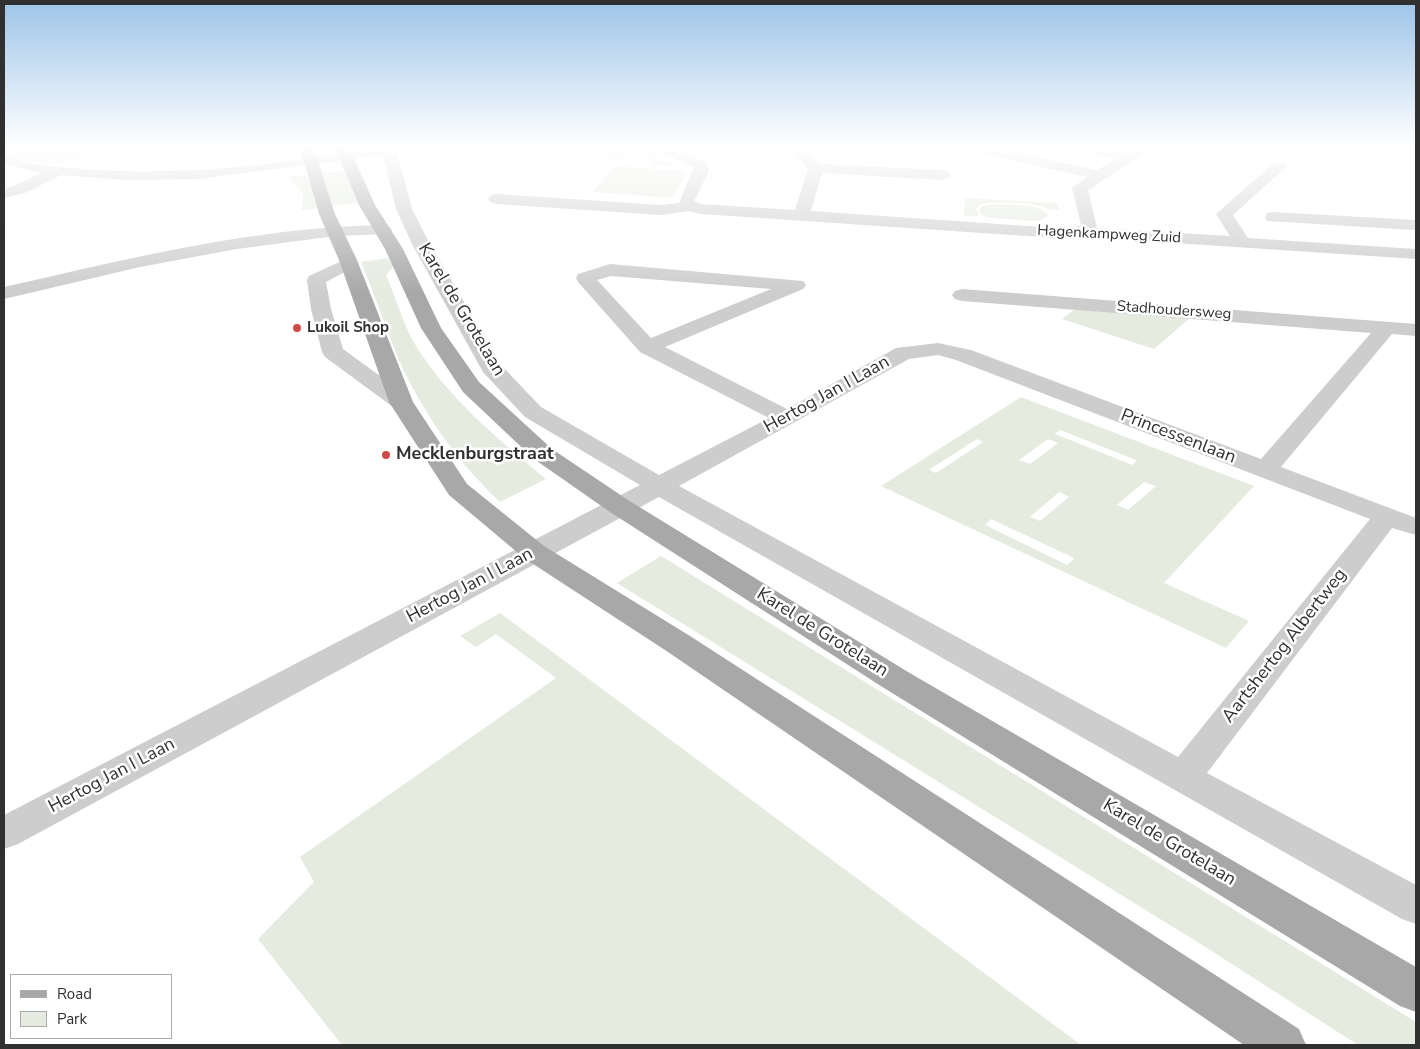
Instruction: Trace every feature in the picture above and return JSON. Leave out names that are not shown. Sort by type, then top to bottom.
[{"type":"main road","points":[[321,195],[401,402],[458,489],[534,552],[687,649],[1283,1045]]},
{"type":"main road","name":"Karel de Grotelaan","points":[[363,195],[383,230],[431,328],[470,387],[543,454],[619,506],[896,680],[1416,991]]},
{"type":"street","name":"Karel de Grotelaan","points":[[401,195],[407,218],[490,367],[532,412],[613,460],[659,484],[718,520],[1416,906]]},
{"type":"street","points":[[689,195],[686,201],[689,206]]},
{"type":"street","points":[[801,216],[808,195]]},
{"type":"street","points":[[1082,195],[1090,226],[1085,232]]},
{"type":"street","points":[[1242,242],[1224,214],[1246,195]]},
{"type":"street","name":"Hagenkampweg Zuid","points":[[496,200],[661,210],[689,206],[701,209],[1071,234],[1085,232],[1416,254]]},
{"type":"street","points":[[1320,216],[1353,220]]},
{"type":"street","points":[[1273,217],[1416,224]]},
{"type":"street","points":[[4,293],[140,262],[188,254],[383,230]]},
{"type":"street","points":[[348,263],[316,280],[321,309],[333,352],[401,402]]},
{"type":"street","points":[[648,347],[796,285],[610,270],[584,278],[648,347],[787,418]]},
{"type":"street","name":"Stadhoudersweg","points":[[962,295],[1416,330]]},
{"type":"street","points":[[1265,470],[1386,328]]},
{"type":"street","name":"Hertog Jan I Laan","points":[[4,833],[659,484],[787,418],[904,353],[938,349]]},
{"type":"street","name":"Princessenlaan","points":[[938,349],[963,355],[1416,527]]},
{"type":"street","name":"Aartshertog Albertweg","points":[[1184,776],[1387,516]]},
{"type":"green space","points":[[303,195],[314,195],[319,208],[302,210]]},
{"type":"green space","points":[[329,195],[356,195],[360,203],[333,206]]},
{"type":"green space","points":[[632,195],[674,195],[672,198]]},
{"type":"green space","points":[[965,198],[1057,203],[1059,210],[1024,203],[987,203],[981,204],[976,209],[979,216],[964,216]]},
{"type":"green space","points":[[992,204],[1030,206],[1048,215],[1040,220],[1030,221],[990,218],[979,213],[981,207]]},
{"type":"green space","points":[[388,258],[394,266],[386,275],[411,338],[429,366],[476,418],[546,479],[500,502],[471,472],[446,440],[423,406],[403,369],[361,262]]},
{"type":"green space","points":[[1075,309],[1190,318],[1154,349],[1062,319]]},
{"type":"green space","points":[[1021,397],[1254,486],[1164,583],[1249,621],[1226,648],[881,486]],"holes":[[[1060,430],[1136,461],[1132,465],[1055,434]],[[977,439],[983,442],[936,473],[929,470]],[[1048,439],[1058,443],[1030,464],[1019,460]],[[1144,482],[1156,486],[1128,510],[1117,505]],[[1059,492],[1069,497],[1040,521],[1030,517]],[[991,519],[1074,558],[1067,565],[985,525]]]},
{"type":"green space","points":[[661,556],[1416,1022],[1416,1045],[1358,1045],[1207,948],[617,583]]},
{"type":"green space","points":[[500,613],[1081,1045],[342,1045],[258,939],[314,882],[300,857],[556,678],[496,634],[476,647],[460,636]]},
{"type":"place","name":"Lukoil Shop","points":[[297,328]]},
{"type":"place","name":"Mecklenburgstraat","points":[[386,455]]}]
